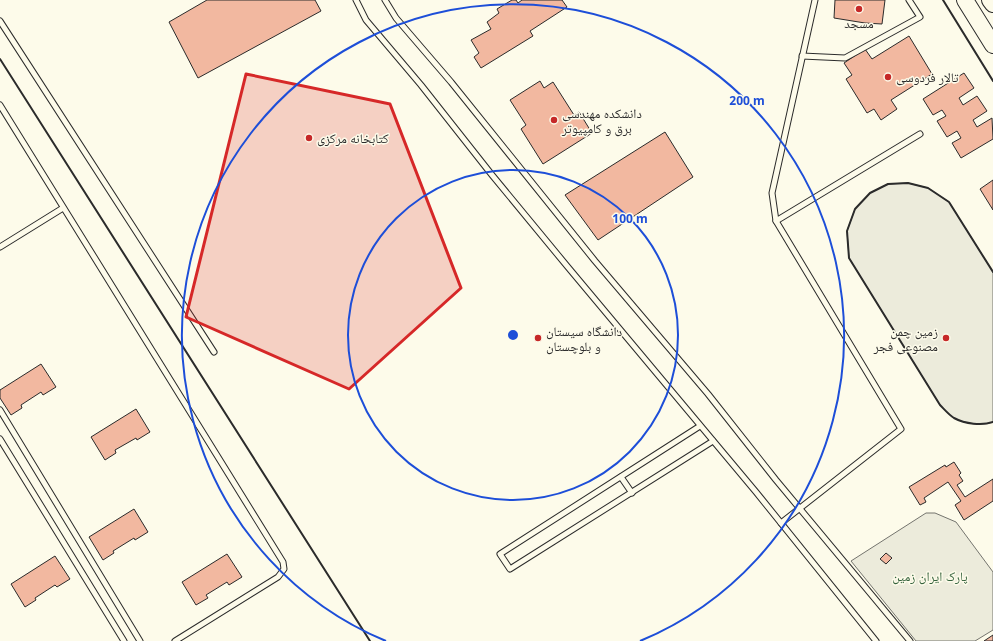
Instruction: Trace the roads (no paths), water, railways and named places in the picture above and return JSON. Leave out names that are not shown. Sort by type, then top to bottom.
[{"type":"main road","points":[[965,0],[993,45]]},
{"type":"main road","points":[[990,0],[993,4]]},
{"type":"lane","points":[[356,0],[366,20],[421,85],[492,175],[713,441],[876,641]]},
{"type":"lane","points":[[385,0],[396,18],[451,82],[595,261],[708,394],[799,508],[910,641]]},
{"type":"lane","points":[[781,524],[799,508],[901,429],[776,221],[772,193],[815,0]]},
{"type":"lane","points":[[802,56],[845,58],[920,17],[909,0]]},
{"type":"lane","points":[[0,21],[214,352]]},
{"type":"lane","points":[[0,105],[283,562],[284,569],[278,578],[175,641]]},
{"type":"lane","points":[[776,221],[920,134]]},
{"type":"lane","points":[[0,247],[63,208]]},
{"type":"lane","points":[[0,410],[140,641]]},
{"type":"lane","points":[[700,426],[500,554],[510,570],[713,441]]},
{"type":"lane","points":[[0,439],[124,641]]},
{"type":"lane","points":[[621,477],[632,493]]},
{"type":"place","name":"مسجد","points":[[859,9]]},
{"type":"place","name":"تالار فردوسی","points":[[888,77]]},
{"type":"place","name":"دانشکده مهندسی برق و کامپیوتر","points":[[554,120]]},
{"type":"place","name":"کتابخانه مرکزی","points":[[309,138]]},
{"type":"place","name":"دانشگاه سیستان و بلوچستان","points":[[538,338]]},
{"type":"place","name":"زمین چمن مصنوعی فجر","points":[[946,338]]},
{"type":"park label","name":"پارک ایران زمین","points":[[930,576]]}]
